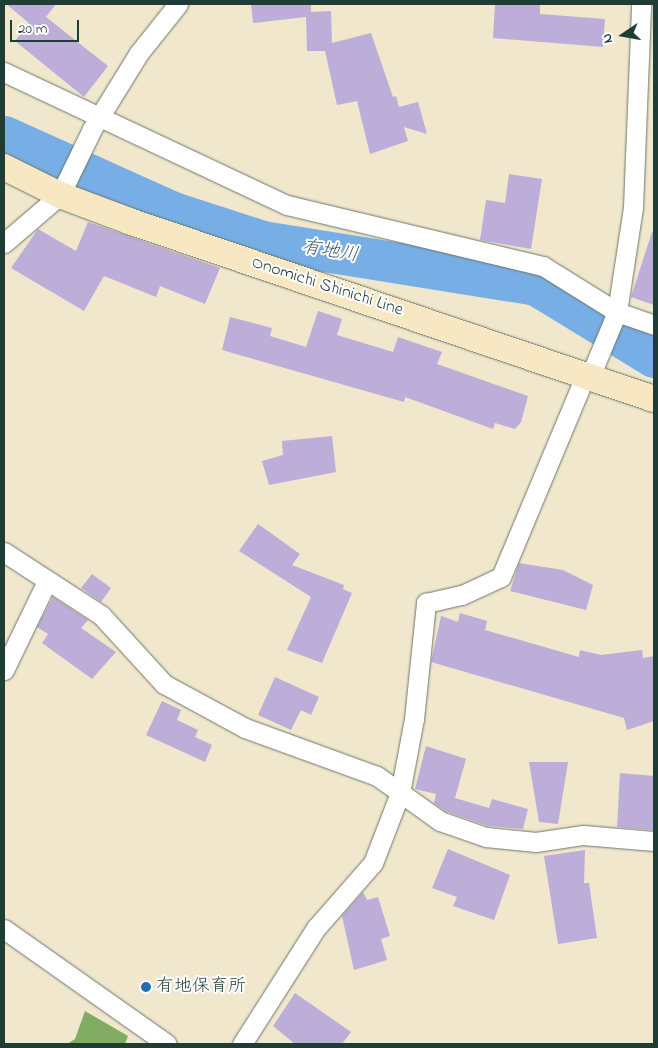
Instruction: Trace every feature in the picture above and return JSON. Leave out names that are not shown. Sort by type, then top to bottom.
[{"type":"main road","name":"Onomichi Shinichi Line","points":[[4,166],[63,190],[590,371],[654,399]]},
{"type":"street","points":[[4,243],[63,190],[95,125],[139,53],[178,4]]},
{"type":"street","points":[[242,1044],[316,928],[373,863],[400,793],[414,720],[426,603],[462,595],[501,577],[617,312],[633,206],[640,4]]},
{"type":"street","points":[[4,72],[95,125],[286,205],[543,266],[617,312],[654,325]]},
{"type":"street","points":[[4,552],[101,615],[164,684],[245,728],[377,776],[440,821],[486,837],[536,842],[583,835],[654,841]]},
{"type":"street","points":[[4,670],[46,581]]},
{"type":"street","points":[[4,929],[167,1044]]},
{"type":"green space","points":[[85,1011],[128,1036],[125,1044],[67,1044],[75,1039]]},
{"type":"building","points":[[6,4],[56,4],[46,17],[108,66],[84,97],[15,41],[29,23]]},
{"type":"building","points":[[251,4],[311,4],[311,12],[331,11],[332,43],[371,33],[393,97],[396,96],[399,107],[418,102],[427,134],[404,127],[408,141],[370,154],[357,101],[337,105],[325,51],[307,51],[306,17],[253,23]]},
{"type":"building","points":[[495,4],[540,4],[540,14],[605,19],[603,47],[493,38]]},
{"type":"building","points":[[509,174],[542,179],[531,249],[480,240],[486,200],[505,203]]},
{"type":"building","points":[[88,222],[220,268],[205,304],[160,286],[156,297],[104,276],[84,311],[11,268],[38,229],[76,251]]},
{"type":"building","points":[[652,232],[654,233],[654,305],[631,297]]},
{"type":"building","points":[[318,311],[342,319],[337,335],[393,352],[398,337],[442,352],[437,364],[528,396],[521,422],[515,429],[495,423],[493,429],[405,397],[404,402],[222,350],[230,317],[272,328],[270,336],[306,347]]},
{"type":"building","points":[[332,436],[336,472],[269,485],[262,461],[283,455],[282,441]]},
{"type":"building","points":[[258,524],[300,554],[292,565],[344,585],[343,589],[352,593],[322,663],[287,650],[311,597],[239,551]]},
{"type":"building","points":[[519,563],[563,570],[593,585],[586,610],[510,591]]},
{"type":"building","points":[[92,574],[111,588],[101,602],[81,588]]},
{"type":"building","points":[[53,597],[88,620],[81,628],[116,652],[92,679],[42,643],[48,634],[37,627]]},
{"type":"building","points":[[460,613],[487,621],[485,630],[579,657],[580,650],[601,655],[642,650],[643,658],[654,656],[654,721],[627,730],[624,718],[431,662],[441,616],[458,622]]},
{"type":"building","points":[[275,677],[319,697],[311,715],[301,710],[291,730],[258,715]]},
{"type":"building","points":[[162,701],[181,710],[177,720],[198,730],[195,737],[212,745],[205,762],[146,735]]},
{"type":"building","points":[[426,746],[466,759],[455,798],[489,808],[492,799],[528,809],[523,829],[488,826],[445,811],[434,803],[436,794],[415,789]]},
{"type":"building","points":[[529,762],[568,762],[558,824],[539,822]]},
{"type":"building","points":[[620,773],[654,776],[654,830],[617,827]]},
{"type":"building","points":[[448,849],[510,875],[494,920],[453,906],[457,897],[432,888]]},
{"type":"building","points":[[585,850],[584,883],[589,883],[597,938],[558,944],[544,856]]},
{"type":"building","points":[[363,892],[367,900],[378,897],[390,936],[381,939],[387,960],[354,970],[342,916]]},
{"type":"building","points":[[295,993],[351,1032],[342,1044],[295,1044],[273,1026]]},
{"type":"waterway","name":"有地川","points":[[4,136],[173,212],[262,241],[536,285],[654,357]]},
{"type":"place","name":"有地保育所","points":[[146,987]]}]
